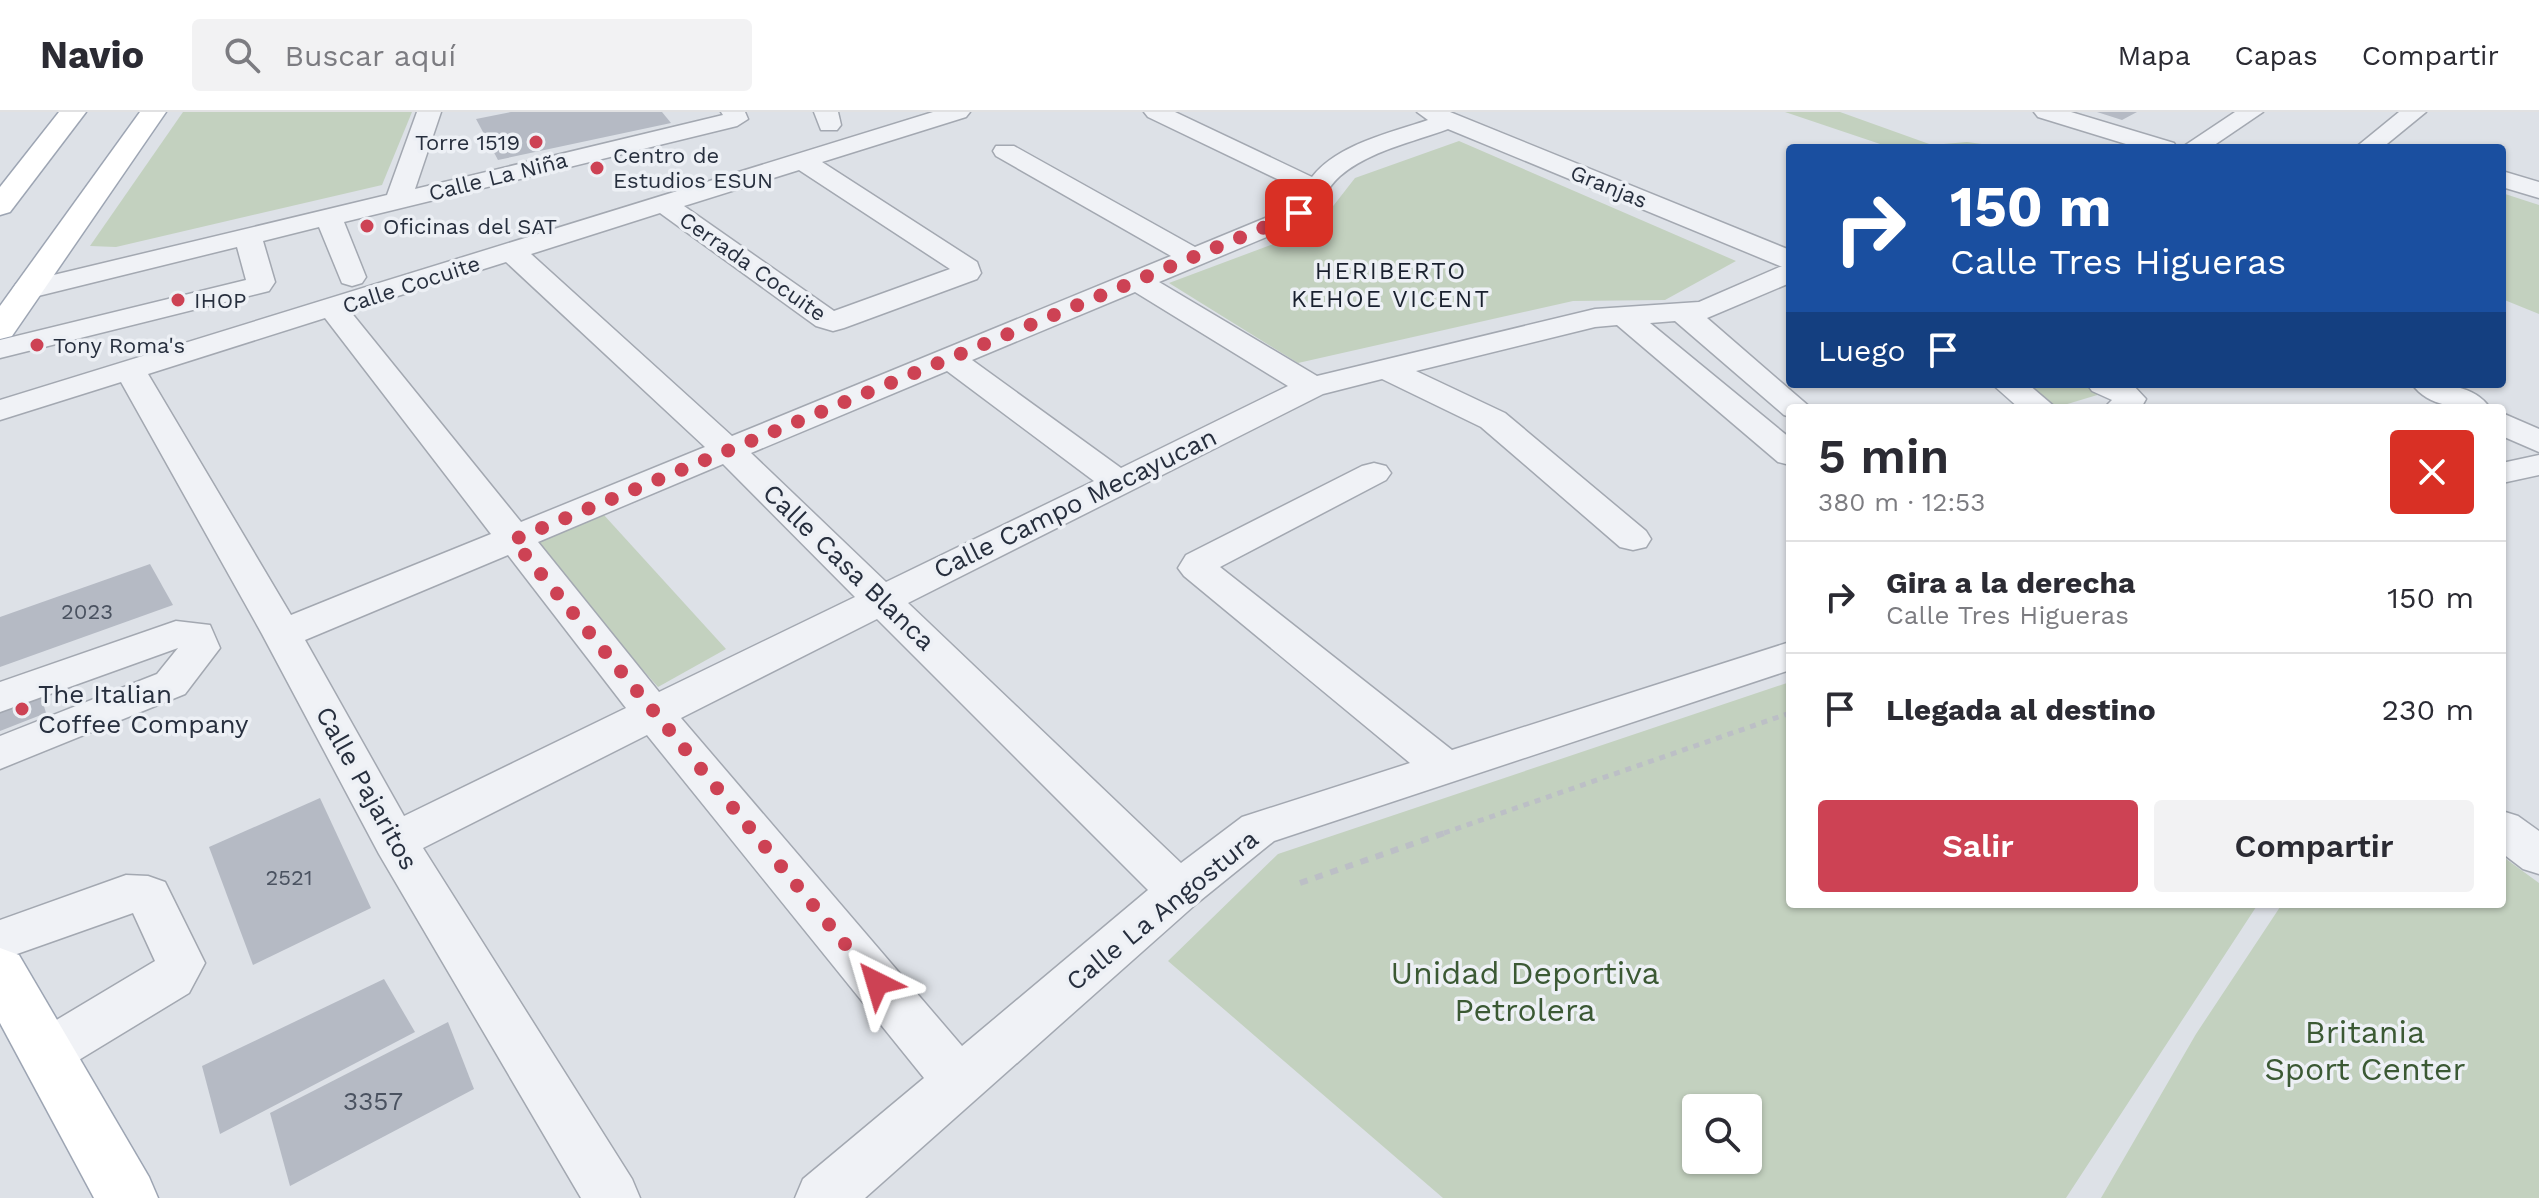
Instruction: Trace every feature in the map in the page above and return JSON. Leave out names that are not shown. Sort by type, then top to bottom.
[{"type":"main road","points":[[0,206],[73,112]]},
{"type":"main road","points":[[0,329],[153,112]]},
{"type":"main road","points":[[0,971],[127,1198]]},
{"type":"street","points":[[418,186],[429,112]]},
{"type":"street","name":"Calle Cocuite","points":[[0,410],[131,372],[343,293],[511,251],[958,112]]},
{"type":"street","points":[[1156,112],[1324,180]]},
{"type":"street","points":[[1206,112],[1324,180]]},
{"type":"street","points":[[2046,112],[2152,144]]},
{"type":"street","points":[[2199,144],[2251,112]]},
{"type":"street","points":[[2379,144],[2414,112]]},
{"type":"street","name":"Calle La Niña","points":[[33,282],[418,186],[720,116]]},
{"type":"street","points":[[282,634],[1299,213],[1324,180],[1353,158],[1439,116]]},
{"type":"street","name":"Granjas","points":[[1439,116],[1786,258]]},
{"type":"street","points":[[1005,151],[1193,257]]},
{"type":"street","name":"Cerrada Cocuite","points":[[665,204],[833,322],[967,273],[967,268],[803,161]]},
{"type":"street","points":[[2506,180],[2539,190]]},
{"type":"street","name":"Calle La Niña","points":[[33,282],[329,217],[418,186]]},
{"type":"street","points":[[329,217],[343,293],[513,540],[959,1081]]},
{"type":"street","points":[[0,349],[259,285],[261,282],[248,237]]},
{"type":"street","name":"Calle Casa Blanca","points":[[511,251],[728,450],[883,598],[1179,891]]},
{"type":"street","name":"Calle Campo Mecayucan","points":[[395,841],[1312,387],[1595,318],[1683,313],[1715,307],[1786,275]]},
{"type":"street","points":[[1138,281],[1312,387]]},
{"type":"street","points":[[1683,313],[1790,404]]},
{"type":"street","points":[[1624,316],[1786,448]]},
{"type":"street","points":[[1450,354],[1493,420]]},
{"type":"street","points":[[949,358],[1118,482]]},
{"type":"street","points":[[1388,370],[1493,420],[1633,539]]},
{"type":"street","name":"Calle Pajaritos","points":[[131,372],[282,634],[395,841],[612,1198]]},
{"type":"street","points":[[2013,388],[2035,404]]},
{"type":"street","points":[[2436,388],[2466,404]]},
{"type":"street","points":[[2506,425],[2539,442]]},
{"type":"street","points":[[2506,472],[2539,465]]},
{"type":"street","points":[[1374,473],[1199,563],[1197,568],[1447,769]]},
{"type":"street","points":[[0,697],[176,634],[196,634],[200,648],[171,684],[0,753]]},
{"type":"street","name":"Calle La Angostura","points":[[823,1198],[1179,891],[1258,829],[1786,657]]},
{"type":"street","points":[[2506,831],[2539,856]]},
{"type":"street","points":[[0,940],[126,894],[140,893],[148,895],[180,963],[171,978],[46,1053]]},
{"type":"path","points":[[1300,883],[1786,714]]},
{"type":"green space","points":[[183,112],[412,112],[382,185],[116,247],[90,246]]},
{"type":"green space","points":[[1785,112],[1840,112],[1929,144],[1880,144]]},
{"type":"green space","points":[[1459,141],[1736,261],[1665,300],[1573,301],[1298,363],[1169,283],[1316,228],[1355,178]]},
{"type":"green space","points":[[2506,194],[2539,205],[2539,314],[2506,301]]},
{"type":"green space","points":[[2031,388],[2090,388],[2104,393],[2067,404],[2049,404]]},
{"type":"green space","points":[[603,514],[726,649],[658,687],[532,545]]},
{"type":"green space","name":"Unidad Deportiva Petrolera","points":[[1786,683],[1786,908],[2255,908],[2066,1198],[1443,1198],[1168,961],[1278,854]]},
{"type":"green space","name":"Britania Sport Center","points":[[2506,859],[2539,883],[2539,1198],[2101,1198],[2196,1034],[2279,908],[2506,908]]},
{"type":"building","name":"Torre 1519","points":[[511,112],[662,112],[671,123],[498,160],[476,119]]},
{"type":"building","points":[[2097,112],[2137,112],[2122,120]]},
{"type":"building","points":[[150,564],[173,605],[0,667],[0,617]]},
{"type":"building","name":"The Italian Coffee Company","points":[[39,689],[46,713],[0,731],[0,705]]},
{"type":"building","points":[[320,798],[371,908],[253,965],[209,847]]},
{"type":"building","points":[[384,979],[415,1032],[220,1134],[202,1066]]},
{"type":"building","points":[[448,1022],[474,1089],[290,1186],[270,1113]]},
{"type":"place","name":"Torre 1519","points":[[536,142]]},
{"type":"place","name":"Centro de Estudios ESUN","points":[[597,168]]},
{"type":"place","name":"Oficinas del SAT","points":[[367,226]]},
{"type":"place","name":"IHOP","points":[[178,300]]},
{"type":"place","name":"Tony Roma's","points":[[37,345]]},
{"type":"place","name":"The Italian Coffee Company","points":[[22,709]]},
{"type":"district","name":"HERIBERTO KEHOE VICENT","points":[[1391,285]]},
{"type":"route","points":[[877,983],[513,540],[1299,213]]}]
